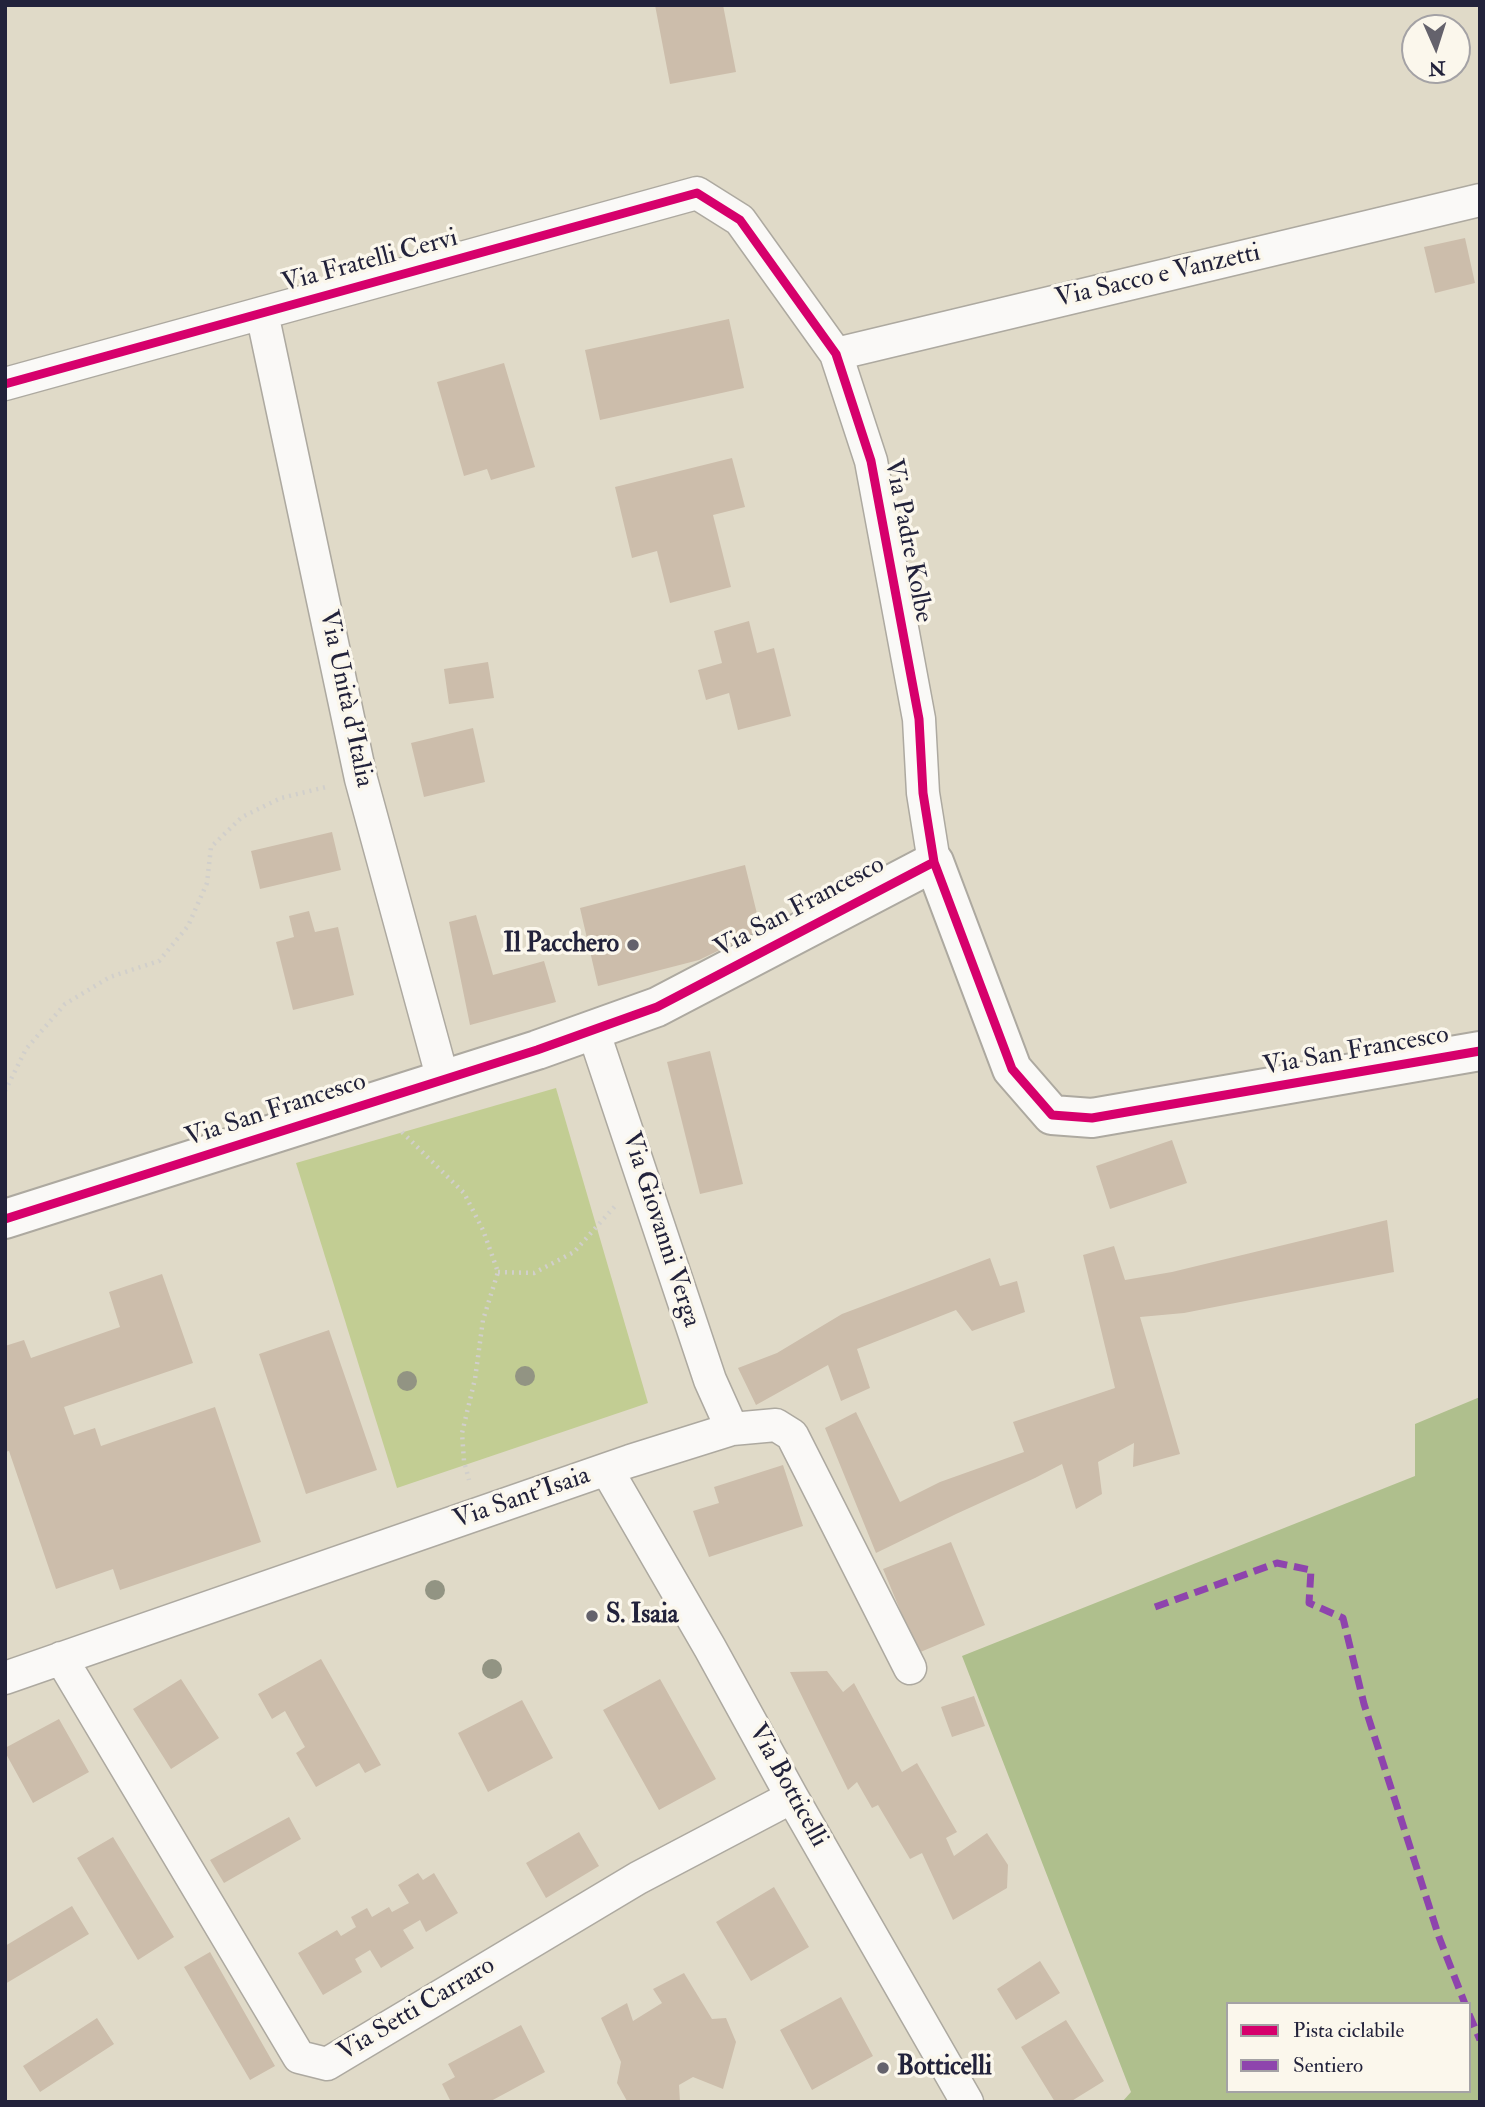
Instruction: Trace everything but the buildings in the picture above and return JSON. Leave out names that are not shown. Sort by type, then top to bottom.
[{"type":"street","name":"Via Fratelli Cervi","points":[[5,384],[697,193],[740,220]]},
{"type":"street","name":"Via Sacco e Vanzetti","points":[[836,354],[1480,200]]},
{"type":"street","name":"Via Padre Kolbe","points":[[740,220],[836,354],[871,461],[919,719],[923,793],[934,862]]},
{"type":"street","name":"Via Unità d'Italia","points":[[262,313],[361,779],[443,1080]]},
{"type":"street","name":"Via San Francesco","points":[[5,1219],[537,1050],[657,1007],[934,862],[1012,1069],[1052,1115],[1092,1118],[1480,1051]]},
{"type":"street","name":"Via Giovanni Verga","points":[[593,1030],[710,1380],[732,1429]]},
{"type":"street","name":"Via Sant'Isaia","points":[[5,1678],[607,1470],[732,1429],[776,1424],[792,1435],[910,1668]]},
{"type":"street","name":"Via Botticelli","points":[[607,1470],[967,2102]]},
{"type":"street","name":"Via Setti Carraro","points":[[61,1658],[299,2057],[327,2064],[638,1878],[792,1797]]},
{"type":"path","points":[[5,1091],[26,1049],[65,1004],[110,977],[159,961],[188,926],[198,905],[207,883],[211,847],[242,817],[281,798],[361,779]]},
{"type":"path","points":[[370,1104],[430,1157],[464,1193],[483,1230],[498,1272],[483,1320],[475,1379],[462,1433],[464,1461],[479,1513]]},
{"type":"path","points":[[498,1272],[534,1273],[574,1252],[642,1176]]},
{"type":"green space","points":[[556,1088],[648,1403],[397,1488],[296,1163]]},
{"type":"green space","points":[[1480,1397],[1480,2102],[1122,2102],[1131,2092],[962,1656],[1415,1476],[1415,1424]]},
{"type":"marked path","points":[[1155,1607],[1277,1563],[1311,1570],[1309,1603],[1343,1618],[1364,1704],[1439,1937],[1464,2002]]},
{"type":"marked path","points":[[1471,2019],[1480,2040]]},
{"type":"cycle path","points":[[5,384],[697,193],[740,220],[836,354],[871,461],[919,719],[923,793],[934,862]]},
{"type":"cycle path","points":[[5,1219],[537,1050],[657,1007],[934,862],[1012,1069],[1052,1115],[1092,1118],[1480,1051]]},
{"type":"place","name":"Il Pacchero","points":[[633,945]]},
{"type":"place","name":"S. Isaia","points":[[592,1616]]},
{"type":"place","name":"Botticelli","points":[[883,2068]]}]
